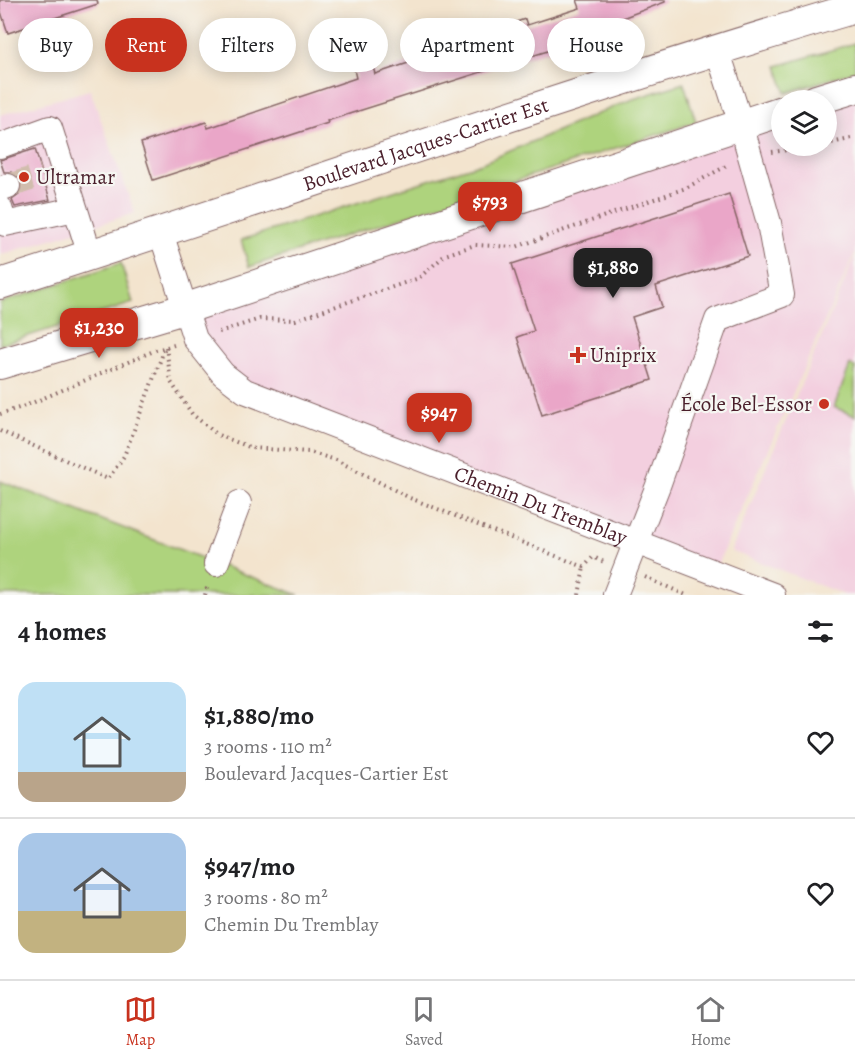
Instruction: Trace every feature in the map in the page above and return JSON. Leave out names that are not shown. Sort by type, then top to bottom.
[{"type":"main road","name":"Boulevard Jacques-Cartier Est","points":[[0,284],[717,49],[855,8]]},
{"type":"main road","points":[[837,94],[855,88]]},
{"type":"main road","points":[[0,364],[184,309],[771,114]]},
{"type":"street","points":[[615,595],[659,483],[717,320],[782,295],[769,223],[717,49]]},
{"type":"street","points":[[0,146],[50,128],[53,172],[75,209],[90,255]]},
{"type":"street","points":[[3,194],[5,224],[75,209]]},
{"type":"street","name":"Chemin Du Tremblay","points":[[161,233],[195,339],[223,374],[245,392],[773,595]]},
{"type":"street","points":[[216,564],[239,503]]},
{"type":"path","points":[[837,142],[855,138]]},
{"type":"path","points":[[0,414],[25,406],[166,347],[260,319],[295,320],[419,278],[445,255],[475,245],[516,247],[686,188],[725,165],[771,152]]},
{"type":"path","points":[[0,431],[108,479],[124,456],[166,347]]},
{"type":"path","points":[[166,347],[171,382],[192,414],[218,435],[252,448],[309,452],[336,460],[410,498],[584,567],[579,595]]},
{"type":"path","name":"Chemin Du Tremblay","points":[[584,567],[593,557],[686,595]]},
{"type":"shaded area","points":[[855,88],[855,253],[714,572],[245,391],[184,309],[771,115],[771,156],[837,156],[837,95]]},
{"type":"shaded area","points":[[90,90],[135,213],[0,255],[0,115]]},
{"type":"shaded area","name":"École Bel-Essor","points":[[855,256],[855,595],[845,595],[731,551]]},
{"type":"green space","points":[[855,43],[855,71],[795,90],[785,90],[777,66]]},
{"type":"green space","points":[[684,83],[696,122],[249,267],[241,240],[482,163],[630,100]]},
{"type":"green space","points":[[121,263],[133,303],[0,345],[0,303]]},
{"type":"green space","points":[[850,365],[855,367],[855,416],[834,407]]},
{"type":"green space","points":[[0,481],[299,595],[0,595]]},
{"type":"building","points":[[0,0],[97,0],[98,4],[55,18],[18,18],[18,30],[8,33],[0,9]]},
{"type":"building","points":[[577,0],[665,0],[665,2],[622,18],[549,18],[580,8]]},
{"type":"building","points":[[547,19],[547,51],[535,55],[535,22]]},
{"type":"building","points":[[400,66],[400,72],[481,72],[153,180],[141,143],[206,122],[208,128],[356,78],[355,72],[374,72],[375,74],[388,72],[388,70]]},
{"type":"building","points":[[35,149],[50,200],[15,207],[12,200],[19,195],[22,188],[21,182],[17,175],[4,172],[0,160]]},
{"type":"building","points":[[729,194],[748,256],[656,286],[662,307],[632,317],[652,380],[542,415],[517,337],[534,331],[512,264]]},
{"type":"tunnel","points":[[8,186],[43,175]]},
{"type":"place","name":"Ultramar","points":[[24,177]]},
{"type":"place","name":"Uniprix","points":[[578,355]]},
{"type":"place","name":"École Bel-Essor","points":[[824,404]]}]
